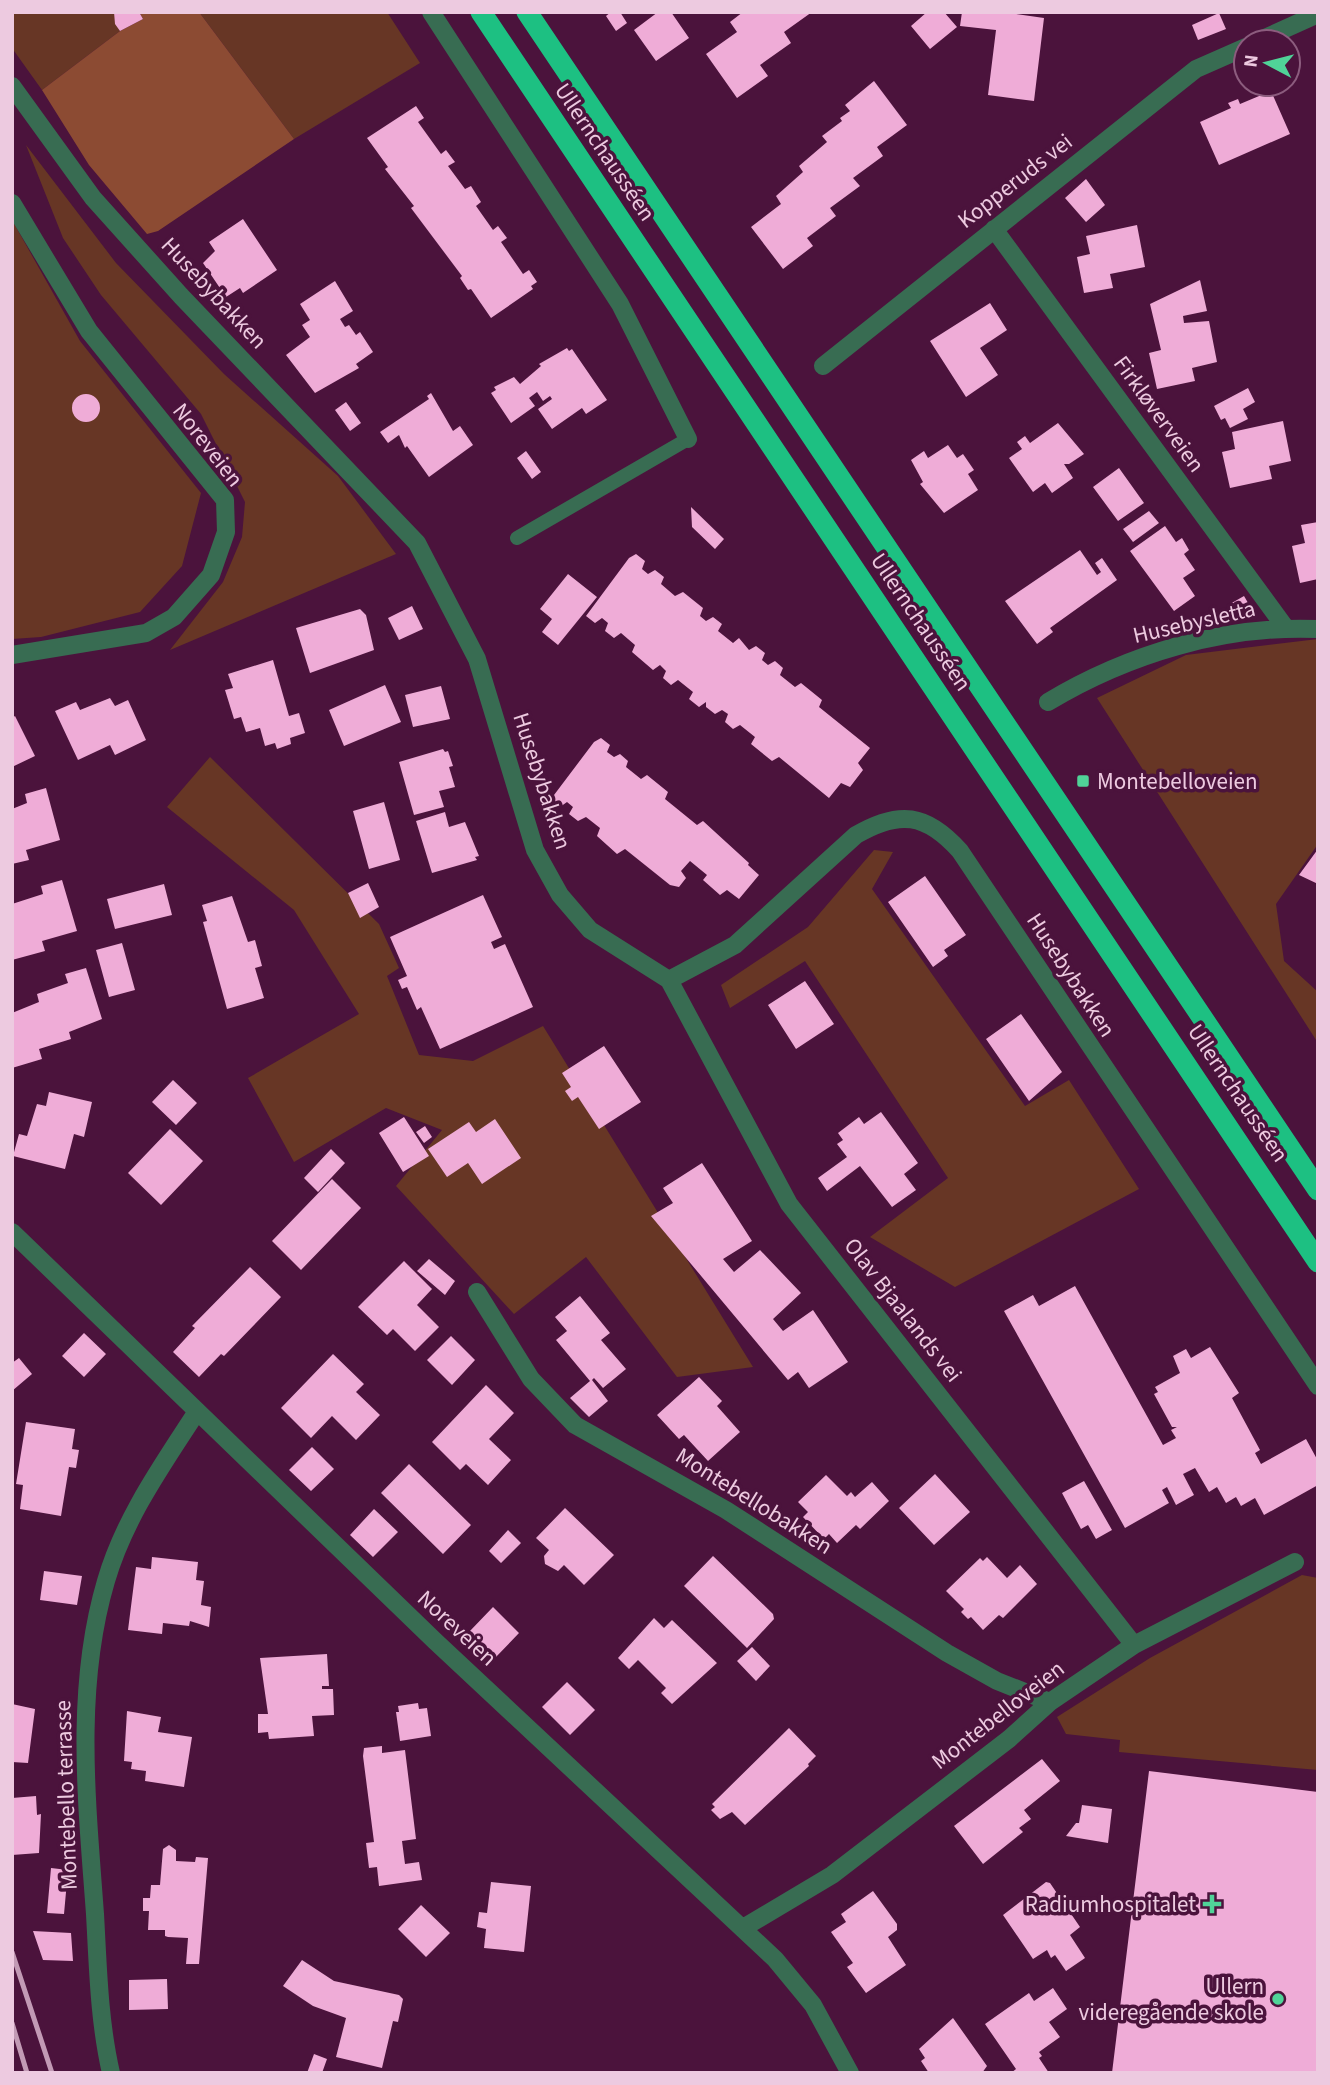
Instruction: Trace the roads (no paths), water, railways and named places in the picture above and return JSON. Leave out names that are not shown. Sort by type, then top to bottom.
[{"type":"highway","name":"Ullernchausséen","points":[[481,12],[1318,1262]]},
{"type":"highway","name":"Ullernchausséen","points":[[527,12],[1318,1190]]},
{"type":"street","points":[[431,12],[620,304],[688,439]]},
{"type":"street","points":[[1287,28],[1318,14]]},
{"type":"street","name":"Kopperuds vei","points":[[823,366],[1196,69],[1232,53]]},
{"type":"street","name":"Husebybakken","points":[[14,92],[93,198],[181,296],[417,543],[477,659],[535,850],[559,895],[590,930],[669,980],[735,945],[856,835],[879,821],[915,818],[932,826],[960,851],[1318,1386]]},
{"type":"street","name":"Noreveien","points":[[12,203],[89,331],[225,500],[226,532],[211,575],[174,617],[165,623],[145,634],[12,655]]},
{"type":"street","name":"Firkløverveien","points":[[994,229],[1284,627]]},
{"type":"street","name":"Husebysletta","points":[[1048,702],[1084,680],[1148,653],[1284,627],[1318,629]]},
{"type":"street","name":"Olav Bjaalands vei","points":[[669,980],[789,1204],[1134,1645]]},
{"type":"street","name":"Noreveien","points":[[12,1232],[435,1642],[775,1959],[813,2005],[850,2073]]},
{"type":"street","name":"Montebellobakken","points":[[477,1292],[531,1379],[575,1425],[726,1510],[947,1653],[996,1681],[1050,1702]]},
{"type":"street","name":"Montebello terrasse","points":[[111,2073],[102,2009],[87,1808],[86,1692],[96,1626],[106,1581],[118,1547],[140,1500],[196,1413]]},
{"type":"street","name":"Montebelloveien","points":[[743,1928],[832,1875],[1009,1739],[1050,1702],[1134,1645],[1295,1562]]},
{"type":"lane","points":[[517,538],[688,439]]},
{"type":"railway","points":[[12,1952],[52,2073]]},
{"type":"railway","points":[[12,2023],[27,2073]]},
{"type":"place","name":"Montebelloveien","points":[[1083,781]]},
{"type":"place","name":"Radiumhospitalet","points":[[1212,1904]]},
{"type":"place","name":"Ullern videregående skole","points":[[1278,1999]]}]
